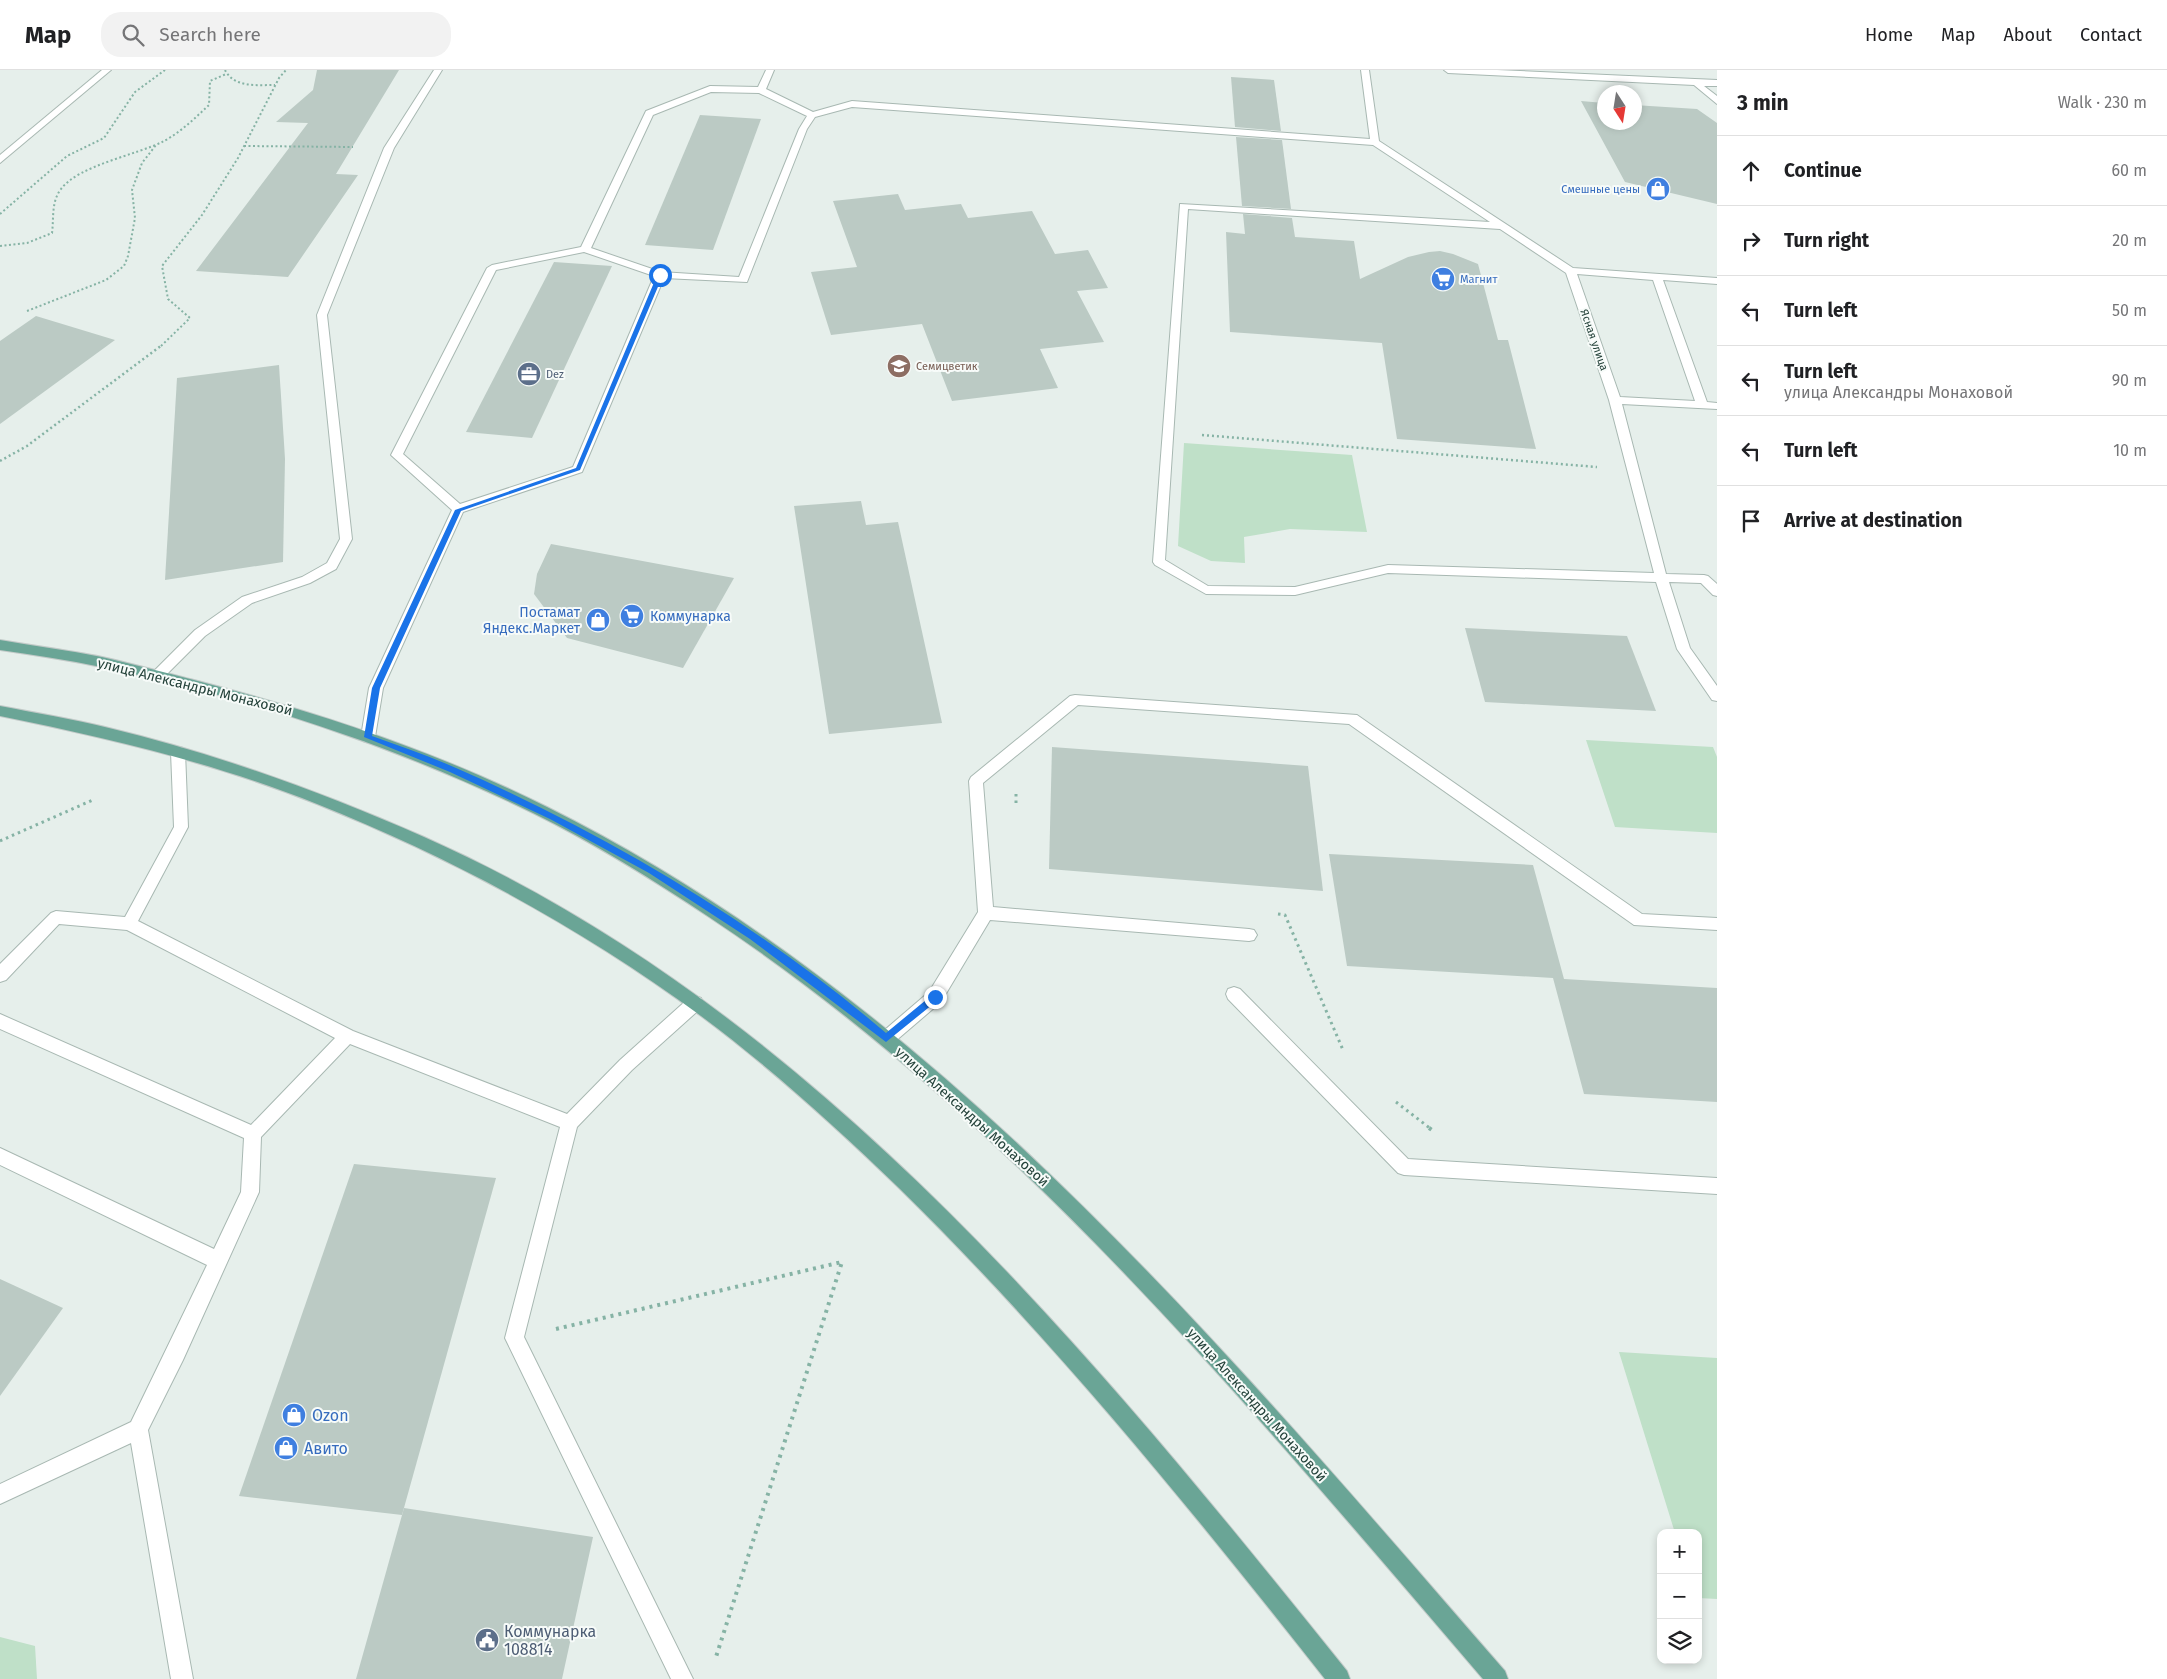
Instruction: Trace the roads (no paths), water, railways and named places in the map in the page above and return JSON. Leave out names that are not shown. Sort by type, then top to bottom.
[{"type":"main road","name":"улица Александры Монаховой","points":[[0,646],[102,662],[253,699],[368,737],[452,770],[552,816],[652,870],[753,936],[853,1010],[886,1038],[955,1097],[1064,1200],[1176,1316],[1296,1447],[1496,1679]]},
{"type":"main road","points":[[0,711],[52,720],[203,758],[311,795],[400,831],[499,879],[595,936],[695,1004],[793,1080],[885,1163],[999,1278],[1122,1413],[1228,1538],[1339,1679]]},
{"type":"street","points":[[0,160],[108,70]]},
{"type":"street","points":[[158,676],[200,633],[248,600],[306,580],[332,566],[346,539],[322,315],[389,148],[438,70]]},
{"type":"street","points":[[761,90],[770,70]]},
{"type":"street","points":[[1365,70],[1375,142]]},
{"type":"street","points":[[1448,70],[1717,83]]},
{"type":"street","points":[[1696,83],[1717,101]]},
{"type":"street","points":[[585,249],[649,113],[710,89],[761,90],[812,115],[852,104],[1375,142],[1571,272],[1717,281]]},
{"type":"street","points":[[458,510],[397,454],[492,268],[585,249],[660,275],[743,280],[803,129],[812,115]]},
{"type":"street","points":[[1504,226],[1183,206],[1160,562],[1206,590],[1294,591],[1388,569],[1704,579],[1717,592]]},
{"type":"street","name":"Ясная улица","points":[[1571,272],[1615,400],[1661,577],[1684,649],[1717,696]]},
{"type":"street","points":[[368,737],[376,688],[458,510],[578,469],[660,275]]},
{"type":"street","points":[[1656,277],[1702,405]]},
{"type":"street","points":[[1615,400],[1717,406]]},
{"type":"street","points":[[886,1038],[935,997],[986,913],[976,782],[1075,700],[1352,719],[1639,920],[1717,924]]},
{"type":"street","points":[[129,924],[181,827],[178,752]]},
{"type":"street","points":[[986,913],[1249,935]]},
{"type":"street","points":[[0,975],[56,917],[129,924],[347,1036],[570,1123]]},
{"type":"street","points":[[1234,994],[1404,1167],[1717,1186]]},
{"type":"street","points":[[682,1679],[514,1338],[570,1123],[626,1065],[695,1004]]},
{"type":"street","points":[[0,1021],[253,1134]]},
{"type":"street","points":[[182,1679],[138,1429],[176,1354],[250,1192],[253,1134],[347,1036]]},
{"type":"street","points":[[0,1156],[219,1261]]},
{"type":"street","points":[[0,1494],[138,1429]]},
{"type":"place","name":"Смешные цены","points":[[1658,189]]},
{"type":"place","name":"Магнит","points":[[1443,279]]},
{"type":"place","name":"Семицветик","points":[[899,366]]},
{"type":"place","name":"Dez","points":[[529,374]]},
{"type":"place","name":"Коммунарка","points":[[632,616]]},
{"type":"place","name":"Постамат Яндекс.Маркет","points":[[598,620]]},
{"type":"place","name":"Ozon","points":[[294,1415]]},
{"type":"place","name":"Авито","points":[[286,1448]]},
{"type":"place","name":"Коммунарка 108814","points":[[487,1640]]}]
